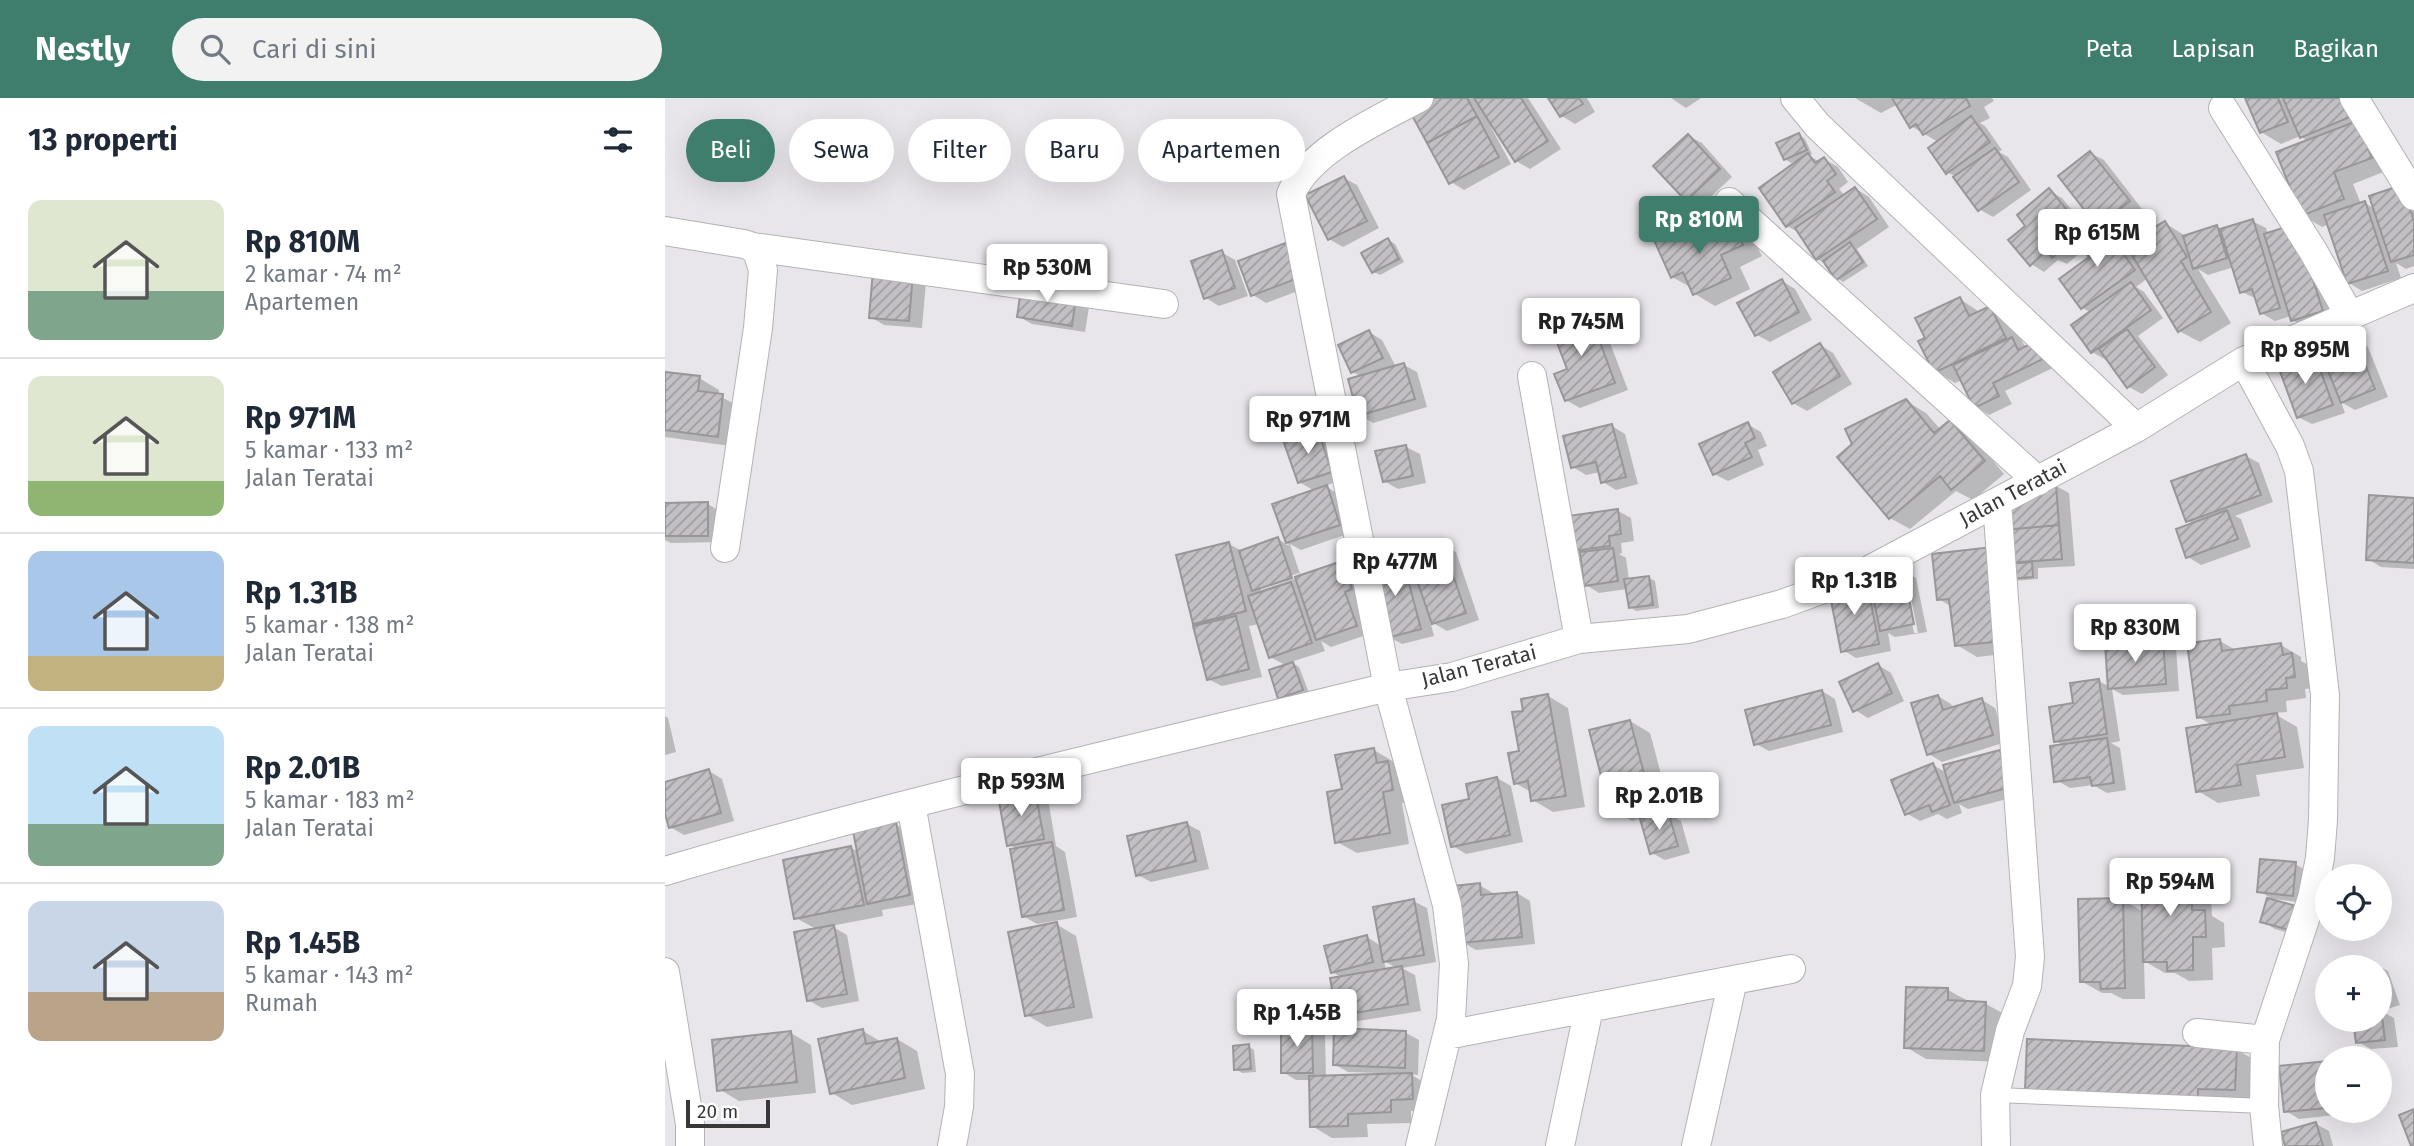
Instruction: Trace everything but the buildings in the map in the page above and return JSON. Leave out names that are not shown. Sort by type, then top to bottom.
[{"type":"street","points":[[1419,98],[1340,140],[1301,177],[1291,194],[1388,687],[1447,905],[1454,964],[1451,1019],[1420,1146]]},
{"type":"street","points":[[1795,98],[1817,125],[2136,428]]},
{"type":"street","points":[[2354,98],[2414,195]]},
{"type":"street","points":[[2223,108],[2313,251],[2350,316]]},
{"type":"street","points":[[1729,202],[2038,481]]},
{"type":"street","points":[[665,231],[753,247],[1164,304]]},
{"type":"street","points":[[725,548],[758,328],[763,270],[753,247]]},
{"type":"street","name":"Jalan Teratai","points":[[665,871],[911,804],[1388,687],[1452,677],[1579,639],[1688,629],[1782,604],[1856,577],[2136,428],[2244,361],[2414,288]]},
{"type":"street","points":[[2244,361],[2290,446],[2299,471],[2325,695],[2320,858],[2303,928],[2265,1040],[2264,1106],[2268,1146]]},
{"type":"street","points":[[1532,376],[1579,639]]},
{"type":"street","points":[[1996,1146],[1995,1095],[2010,1031],[2027,986],[2030,957],[1997,502]]},
{"type":"street","points":[[911,804],[960,1074],[959,1107],[952,1146]]},
{"type":"street","points":[[1447,1035],[1791,969]]},
{"type":"street","points":[[665,972],[690,1124],[690,1146]]},
{"type":"street","points":[[1696,1146],[1733,980]]},
{"type":"street","points":[[1560,1146],[1589,1008]]},
{"type":"street","points":[[2197,1033],[2265,1040]]},
{"type":"lane","points":[[1995,1095],[2264,1106]]}]
